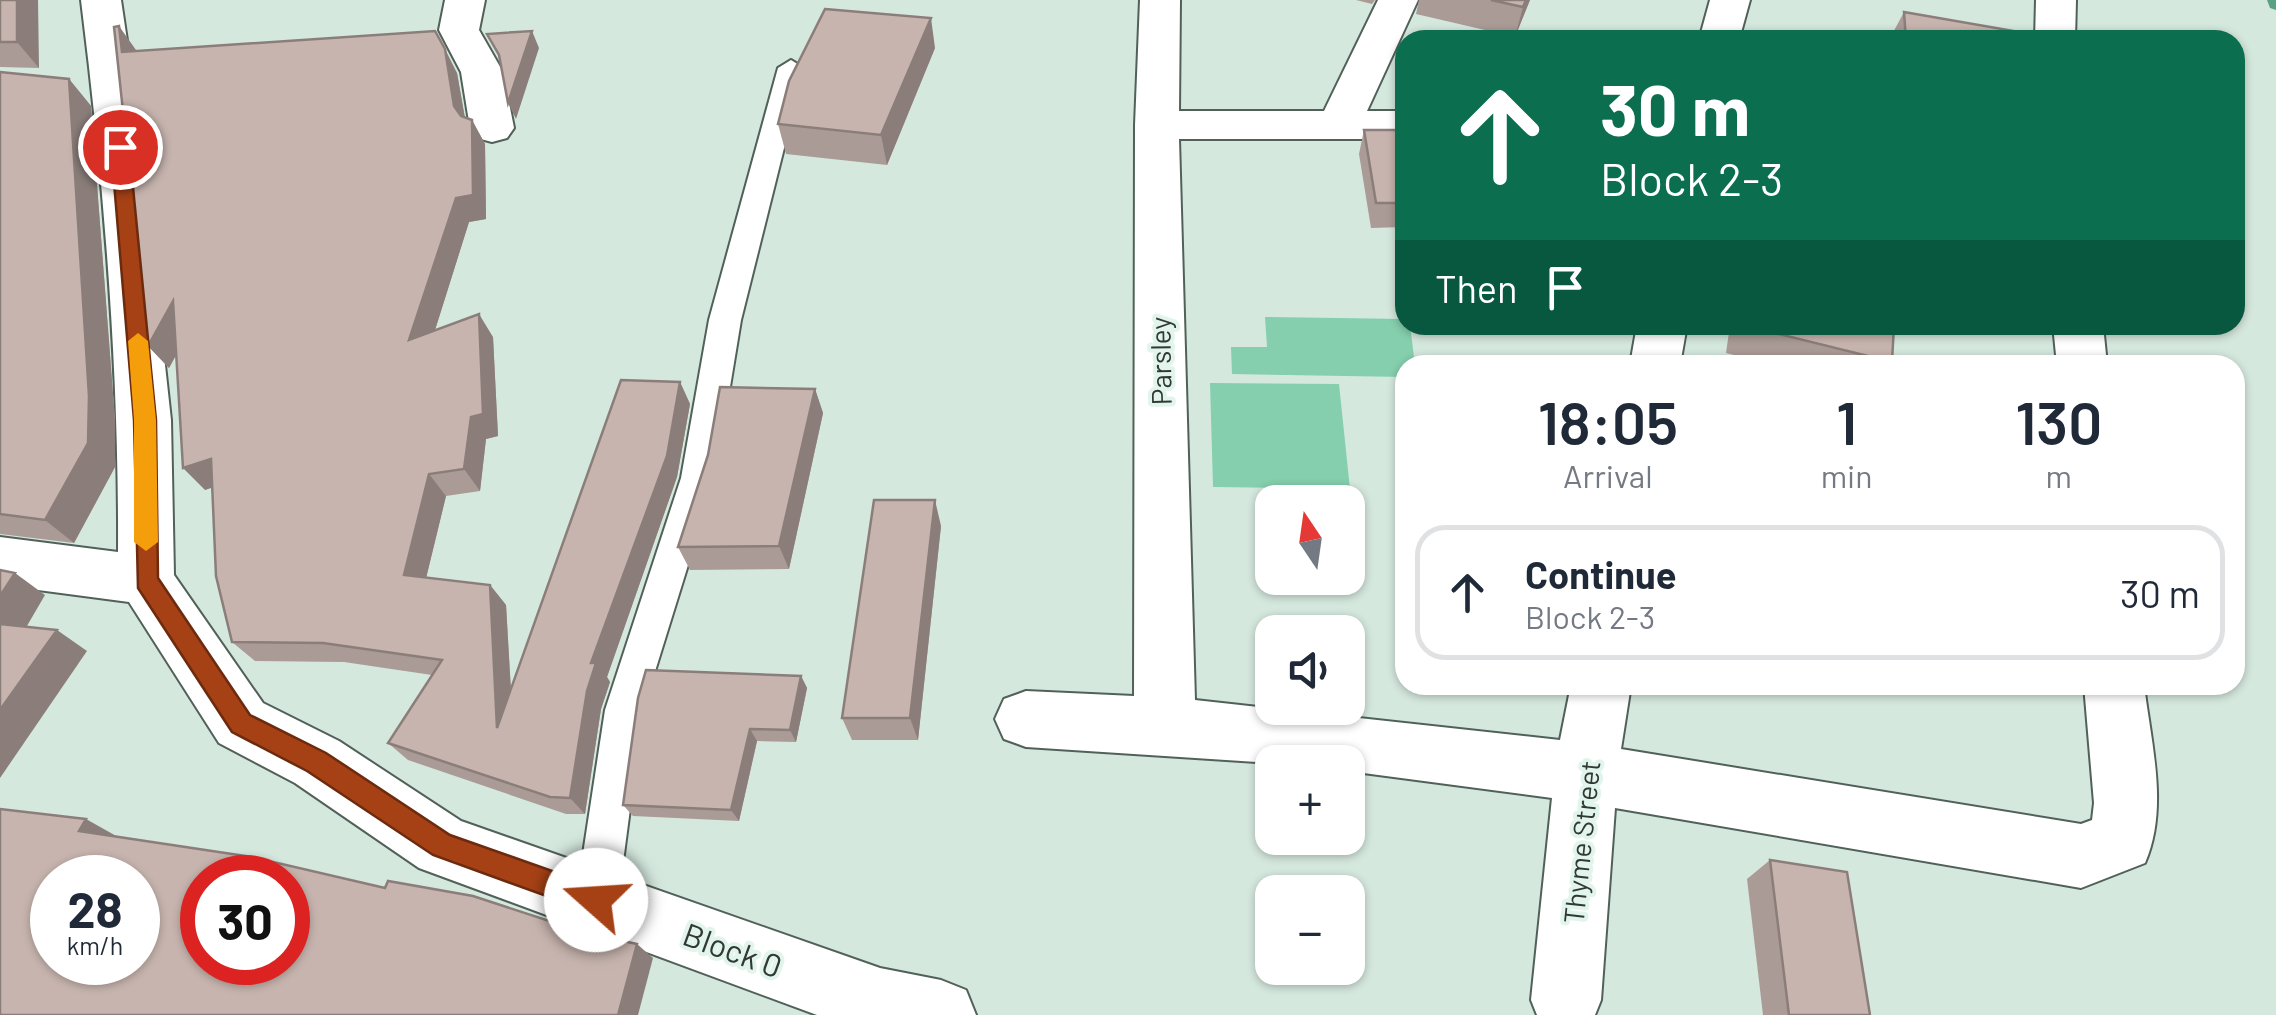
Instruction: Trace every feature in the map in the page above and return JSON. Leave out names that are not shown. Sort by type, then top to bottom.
[{"type":"street","points":[[0,561],[146,580],[145,420],[95,89],[101,0]]},
{"type":"street","points":[[465,0],[458,12],[457,35],[481,68],[492,128]]},
{"type":"street","name":"Parsley","points":[[1160,0],[1157,125],[1165,722]]},
{"type":"street","points":[[1339,124],[1398,0]]},
{"type":"street","points":[[1722,30],[1730,0]]},
{"type":"street","points":[[2055,30],[2056,0]]},
{"type":"street","points":[[1157,125],[1395,125]]},
{"type":"street","name":"Block 0","points":[[146,580],[241,723],[316,762],[442,846],[880,1003],[941,1015]]},
{"type":"street","name":"Thyme Street","points":[[1566,1000],[1586,771],[1599,695]]},
{"type":"street","points":[[1026,719],[1165,722],[1586,771],[2081,856],[2122,841],[2126,803],[2115,695]]},
{"type":"lane","points":[[596,900],[624,710],[698,478],[725,320],[791,68]]},
{"type":"green space","points":[[1265,317],[1395,319],[1395,335],[1411,335],[1414,355],[1395,355],[1395,377],[1232,374],[1231,347],[1267,347]]},
{"type":"green space","points":[[1210,383],[1339,384],[1350,485],[1213,487]]},
{"type":"building","points":[[0,0],[17,0],[17,42],[0,42]]},
{"type":"building","points":[[1491,0],[1526,0],[1523,7]]},
{"type":"building","points":[[825,9],[931,18],[881,135],[778,124],[789,81]]},
{"type":"building","points":[[1904,12],[2008,30],[1905,30]]},
{"type":"building","points":[[119,26],[122,52],[435,31],[445,49],[454,106],[461,116],[472,120],[473,195],[456,198],[409,340],[479,314],[483,414],[471,417],[464,469],[429,474],[404,575],[490,585],[497,728],[621,380],[680,382],[667,456],[591,663],[596,663],[587,691],[570,798],[550,797],[388,743],[442,660],[323,643],[232,642],[216,576],[211,459],[183,468],[173,301],[148,346],[114,27]]},
{"type":"building","points":[[532,31],[508,103],[499,55],[487,34]]},
{"type":"building","points":[[0,72],[69,79],[89,396],[88,443],[45,520],[0,514]]},
{"type":"building","points":[[1364,130],[1395,130],[1395,203],[1376,203]]},
{"type":"building","points":[[1783,335],[1893,335],[1892,355],[1864,355]]},
{"type":"building","points":[[720,387],[815,389],[779,546],[678,547],[708,455]]},
{"type":"building","points":[[874,500],[935,500],[910,718],[842,718]]},
{"type":"building","points":[[0,570],[15,573],[0,596]]},
{"type":"building","points":[[0,624],[57,630],[0,710]]},
{"type":"building","points":[[646,670],[801,676],[790,730],[750,729],[731,810],[623,805],[638,698]]},
{"type":"building","points":[[0,809],[86,819],[79,831],[239,855],[180,855],[180,985],[310,985],[310,871],[385,888],[388,881],[473,896],[586,933],[637,944],[618,1015],[0,1015]]},
{"type":"building","points":[[1770,860],[1847,872],[1870,1015],[1789,1015]]},
{"type":"waterway","points":[[2275,0],[2276,5]]},
{"type":"slow traffic","points":[[138,341],[145,420],[146,542]]},
{"type":"route","points":[[120,147],[145,420],[146,580],[167,606],[241,723],[316,762],[442,846],[596,900]]}]
